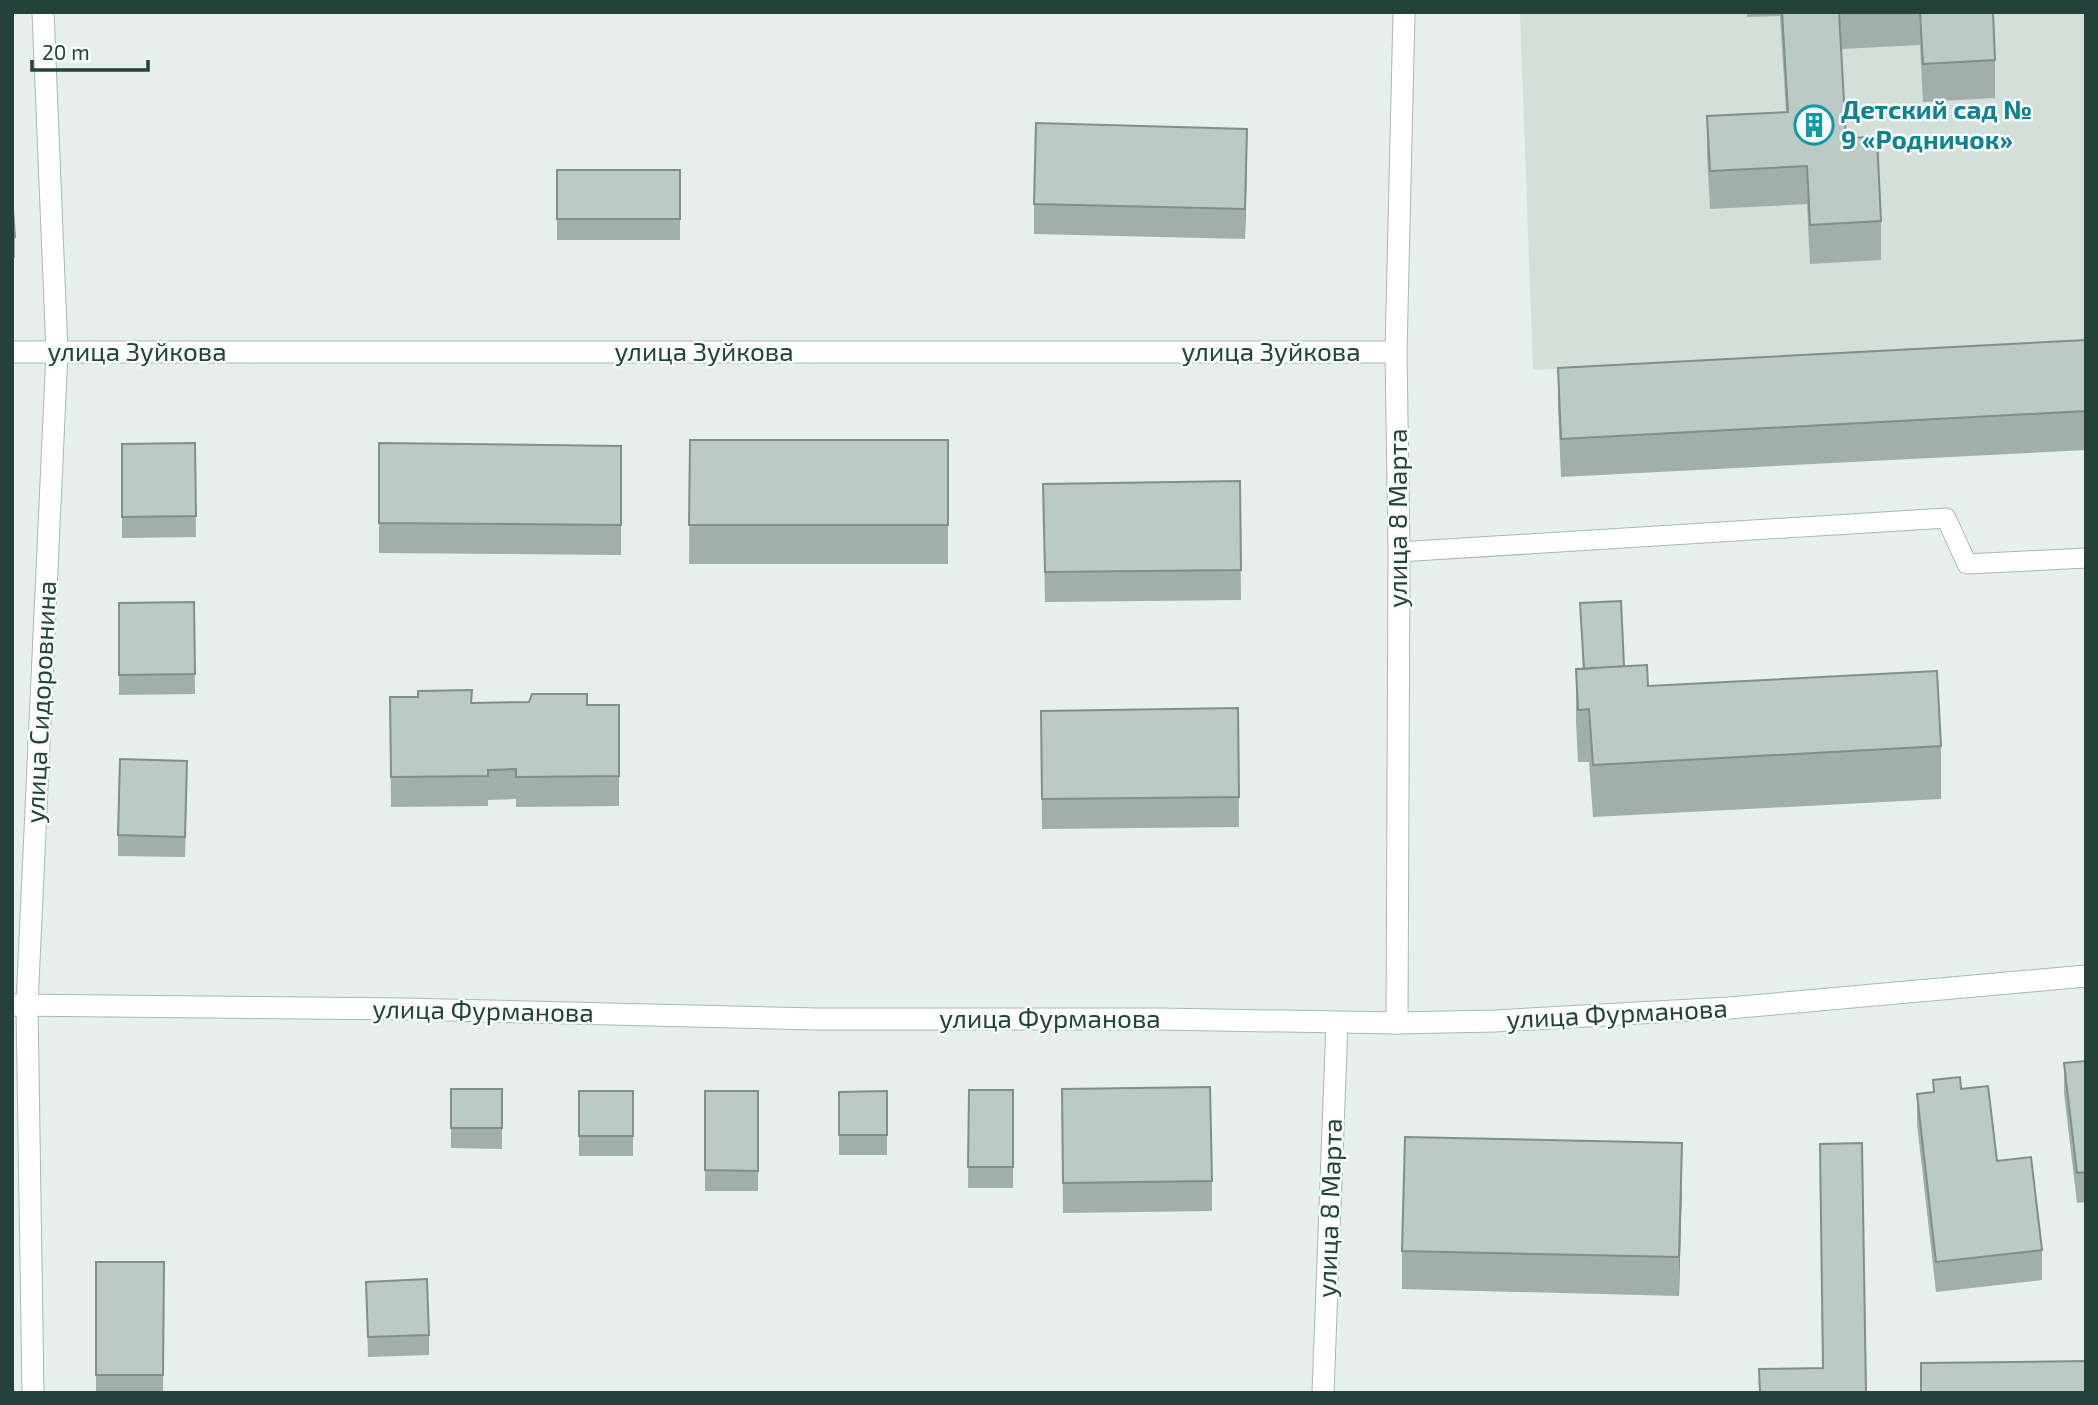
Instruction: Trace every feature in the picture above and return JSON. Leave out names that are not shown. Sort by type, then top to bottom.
[{"type":"street","name":"улица Сидоровнина","points":[[33,1393],[20,1005],[57,352],[43,12]]},
{"type":"street","name":"улица 8 Марта","points":[[1397,1023],[1399,552],[1396,352],[1404,12]]},
{"type":"street","name":"улица Зуйкова","points":[[12,352],[1396,352]]},
{"type":"street","name":"улица Фурманова","points":[[20,1005],[405,1009],[817,1018],[1397,1023],[1495,1021],[1729,1008],[2086,976]]},
{"type":"street","name":"улица 8 Марта","points":[[1323,1393],[1337,1023]]},
{"type":"lane","points":[[1399,552],[1946,518],[1967,564],[2086,558]]},
{"type":"shaded area","points":[[1520,12],[2086,12],[2086,341],[1533,370]]},
{"type":"building","points":[[1782,12],[1839,12],[1846,138],[1877,137],[1881,221],[1810,225],[1807,166],[1710,171],[1707,116],[1788,112]]},
{"type":"building","points":[[1920,12],[1993,12],[1995,60],[1923,64]]},
{"type":"building","points":[[1036,123],[1247,129],[1245,209],[1034,204]]},
{"type":"building","points":[[557,170],[680,170],[680,219],[557,219]]},
{"type":"building","points":[[12,195],[15,237],[12,238]]},
{"type":"building","points":[[2086,340],[2086,411],[1561,439],[1558,368]]},
{"type":"building","points":[[690,440],[948,440],[948,525],[689,525]]},
{"type":"building","points":[[195,443],[196,516],[122,517],[122,444]]},
{"type":"building","points":[[379,443],[621,446],[621,525],[379,523]]},
{"type":"building","points":[[1240,481],[1241,570],[1045,572],[1043,484]]},
{"type":"building","points":[[1621,601],[1624,666],[1584,669],[1580,603]]},
{"type":"building","points":[[194,602],[195,674],[119,675],[119,603]]},
{"type":"building","points":[[1647,665],[1648,686],[1937,671],[1941,746],[1593,765],[1589,709],[1578,710],[1576,669]]},
{"type":"building","points":[[472,690],[471,703],[529,702],[532,694],[587,694],[587,705],[619,705],[619,776],[516,777],[516,769],[488,770],[488,776],[391,777],[390,697],[418,697],[418,691]]},
{"type":"building","points":[[1238,708],[1239,797],[1042,799],[1041,711]]},
{"type":"building","points":[[120,759],[187,761],[185,837],[118,835]]},
{"type":"building","points":[[2086,1061],[2086,1172],[2077,1173],[2064,1063]]},
{"type":"building","points":[[1960,1077],[1961,1089],[1988,1086],[1997,1161],[2031,1157],[2042,1250],[1936,1262],[1917,1094],[1934,1092],[1933,1080]]},
{"type":"building","points":[[1210,1087],[1212,1181],[1063,1183],[1062,1089]]},
{"type":"building","points":[[451,1089],[502,1089],[502,1128],[451,1128]]},
{"type":"building","points":[[969,1090],[1013,1090],[1013,1167],[968,1167]]},
{"type":"building","points":[[579,1091],[633,1091],[633,1136],[579,1136]]},
{"type":"building","points":[[705,1091],[758,1091],[758,1171],[705,1170]]},
{"type":"building","points":[[887,1091],[887,1135],[839,1135],[839,1092]]},
{"type":"building","points":[[1405,1137],[1682,1143],[1679,1257],[1402,1251]]},
{"type":"building","points":[[1862,1143],[1866,1393],[1760,1393],[1759,1369],[1823,1368],[1820,1144]]},
{"type":"building","points":[[96,1262],[164,1262],[163,1375],[96,1375]]},
{"type":"building","points":[[427,1279],[429,1335],[368,1337],[366,1282]]},
{"type":"building","points":[[2086,1361],[2086,1393],[1921,1393],[1921,1363]]},
{"type":"place","name":"Детский сад № 9 «Родничок»","points":[[1814,125]]}]
